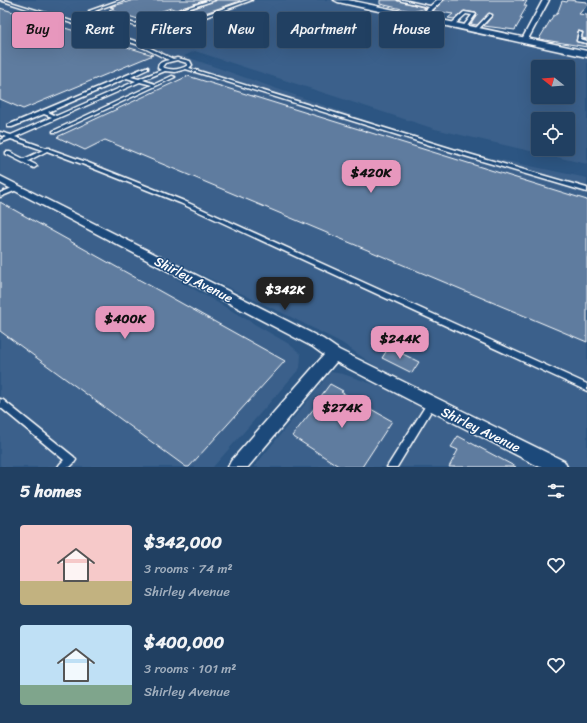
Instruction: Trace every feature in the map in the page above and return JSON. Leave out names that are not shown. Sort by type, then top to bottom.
[{"type":"street","points":[[338,0],[393,12]]},
{"type":"street","points":[[427,12],[440,0]]},
{"type":"street","points":[[524,41],[546,0]]},
{"type":"street","points":[[444,23],[587,54]]},
{"type":"street","name":"Shirley Avenue","points":[[0,179],[318,343],[334,354],[558,467]]},
{"type":"street","points":[[237,467],[334,354]]},
{"type":"lane","points":[[1,0],[137,43],[172,60]]},
{"type":"lane","points":[[123,0],[91,11],[135,25],[214,0]]},
{"type":"lane","points":[[206,16],[251,0]]},
{"type":"lane","points":[[399,0],[433,7]]},
{"type":"lane","points":[[452,25],[465,13],[474,14],[464,28]]},
{"type":"lane","points":[[476,31],[490,15]]},
{"type":"lane","points":[[580,32],[578,40],[587,42]]},
{"type":"lane","points":[[0,142],[164,70],[176,71],[190,65],[189,62],[182,60],[172,60],[161,64],[160,68],[164,70]]},
{"type":"lane","points":[[10,126],[147,68]]},
{"type":"lane","points":[[186,68],[467,155],[587,190]]},
{"type":"lane","points":[[127,77],[154,85]]},
{"type":"lane","points":[[55,131],[173,77]]},
{"type":"lane","points":[[87,103],[103,109]]},
{"type":"lane","points":[[44,112],[55,117]]},
{"type":"lane","points":[[0,133],[48,149],[182,202],[587,388]]},
{"type":"lane","points":[[24,161],[48,149]]},
{"type":"lane","points":[[8,153],[34,166]]},
{"type":"lane","points":[[0,196],[17,188]]},
{"type":"lane","points":[[0,402],[71,460],[63,467]]},
{"type":"lane","points":[[393,467],[431,404]]},
{"type":"shaded area","points":[[0,0],[337,0],[393,12],[379,12],[379,48],[444,48],[444,23],[587,54],[587,164],[552,156],[575,156],[575,112],[531,112],[531,151],[435,129],[195,51],[184,56],[445,148],[587,178],[587,467],[254,467],[331,372],[343,374],[429,403],[342,343],[289,316],[24,191],[289,344],[301,354],[300,368],[213,467],[3,467],[0,465]]},
{"type":"building","points":[[134,0],[206,0],[176,10],[171,8],[159,12],[137,12],[137,19],[129,16],[129,12],[115,12],[109,10],[114,8],[110,7]]},
{"type":"building","points":[[216,0],[240,0],[206,13],[184,12]]},
{"type":"building","points":[[380,0],[397,0],[426,8],[411,11],[380,4]]},
{"type":"building","points":[[444,0],[527,1],[524,6],[527,6],[515,30],[484,26],[493,15],[489,13],[477,25],[471,24],[477,15],[476,13],[464,11],[454,19],[448,18],[453,14],[433,11]]},
{"type":"building","points":[[568,0],[587,2],[587,5],[579,14],[587,15],[587,39],[582,38],[583,32],[578,31],[576,41],[587,44],[587,47],[539,39],[553,16],[557,14],[562,1],[567,2]]},
{"type":"building","points":[[0,8],[13,12],[12,48],[64,48],[64,28],[72,30],[72,48],[129,48],[153,55],[23,109],[0,99]]},
{"type":"building","points":[[188,76],[587,200],[587,342],[105,140],[85,150],[57,137]]},
{"type":"building","points":[[0,202],[285,361],[189,467],[186,467],[0,331]]},
{"type":"building","points":[[389,347],[419,362],[412,373],[382,358]]},
{"type":"building","points":[[330,384],[343,391],[341,392],[392,421],[362,467],[340,467],[292,436],[323,397],[321,396]]},
{"type":"building","points":[[458,436],[516,467],[449,467],[458,450],[451,447]]}]
